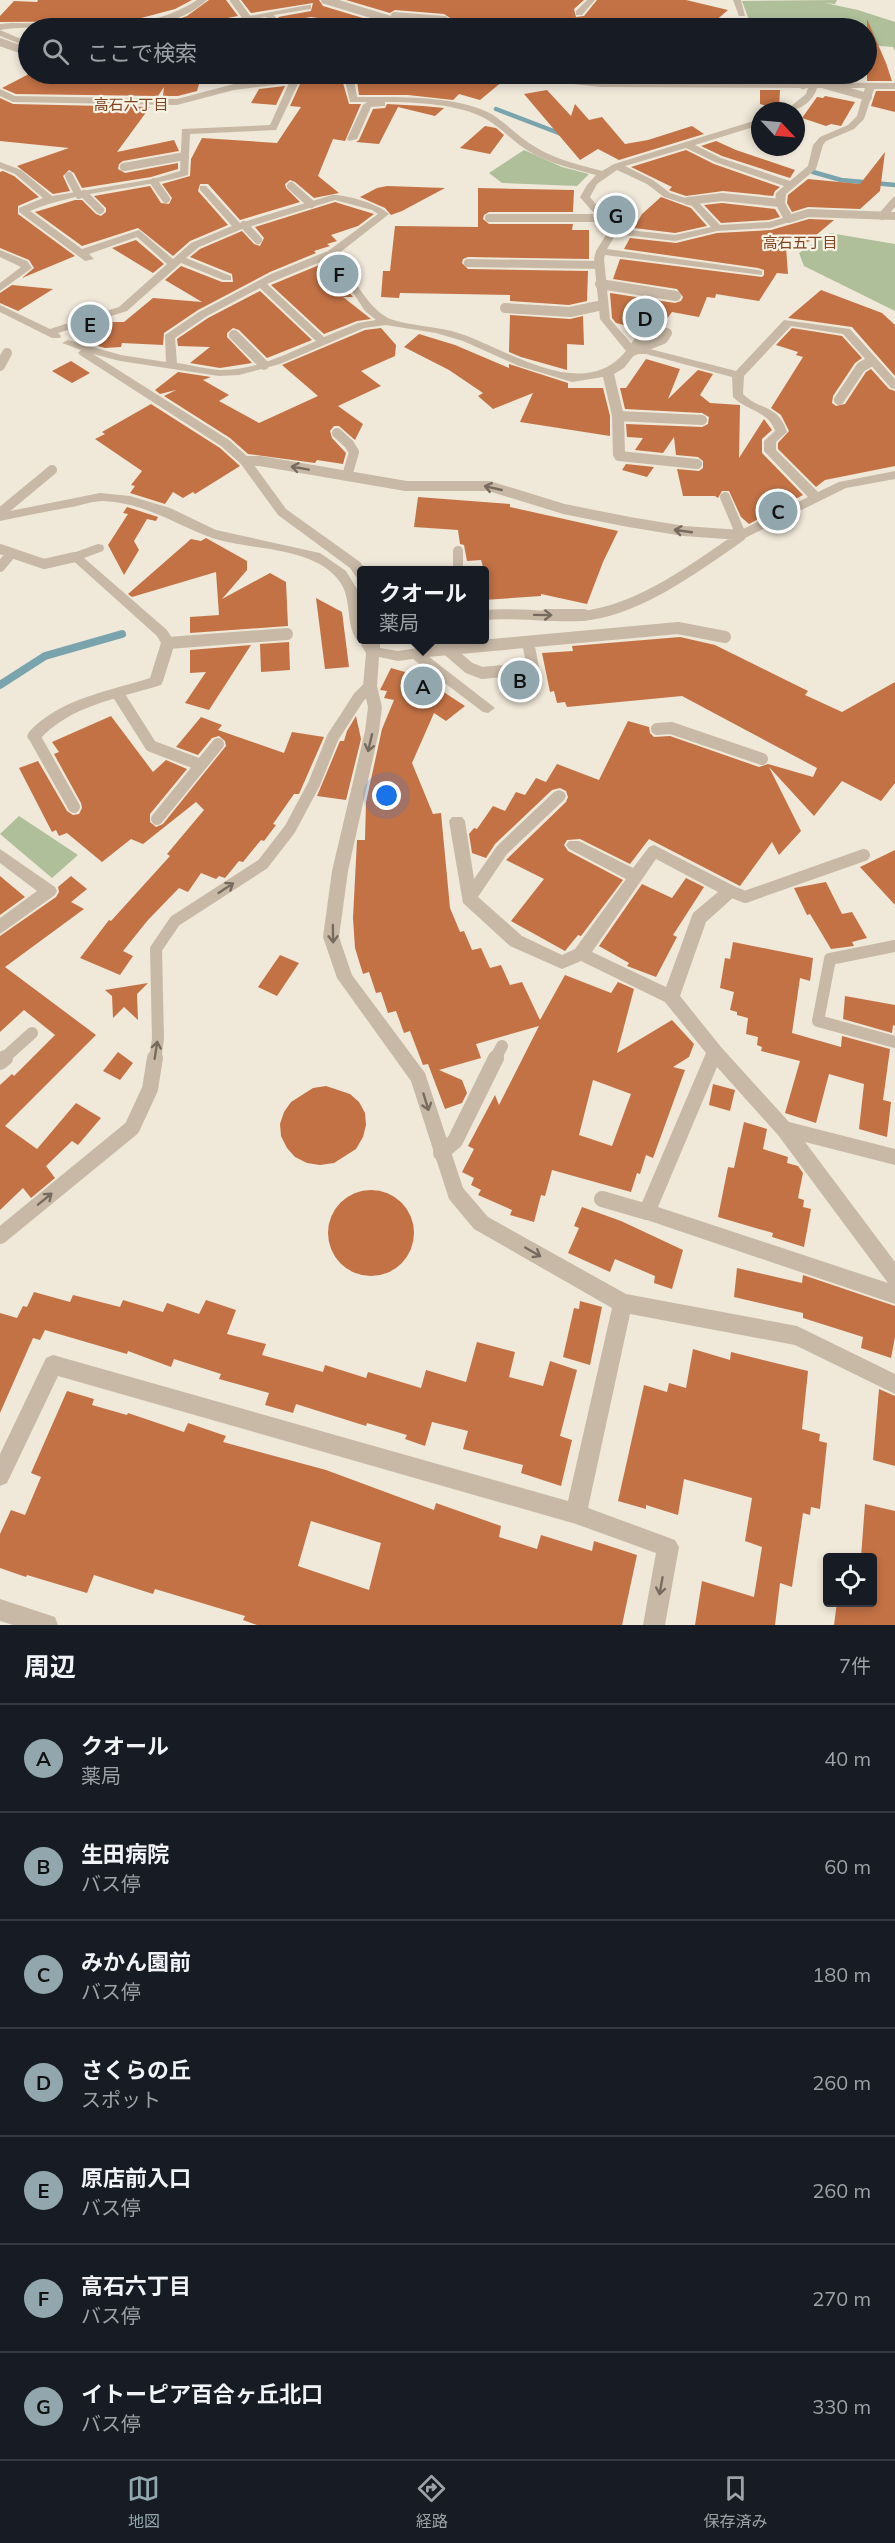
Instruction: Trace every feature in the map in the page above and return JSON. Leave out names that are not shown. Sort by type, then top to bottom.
[{"type":"street","points":[[165,18],[204,0]]},
{"type":"street","points":[[579,13],[591,0]]},
{"type":"street","points":[[737,0],[742,14]]},
{"type":"street","points":[[247,18],[308,7]]},
{"type":"street","points":[[268,14],[271,18]]},
{"type":"street","points":[[0,27],[18,27]]},
{"type":"street","points":[[0,33],[18,41]]},
{"type":"street","points":[[0,92],[13,99],[177,102],[234,87],[264,84]]},
{"type":"street","points":[[241,226],[185,173],[185,131],[273,129],[294,84]]},
{"type":"street","points":[[350,84],[353,100],[396,98],[432,101],[488,116],[533,150],[603,174]]},
{"type":"street","points":[[601,84],[895,86]]},
{"type":"street","points":[[802,102],[810,96],[813,85]]},
{"type":"street","points":[[614,231],[675,238],[717,228],[770,225],[789,219],[780,204],[781,193],[789,184],[813,167],[818,145],[823,140],[851,127],[861,117],[870,86]]},
{"type":"street","points":[[352,139],[368,105],[381,105],[396,98]]},
{"type":"street","points":[[738,375],[646,351],[632,351],[605,319],[600,284],[601,251],[617,224],[594,208],[585,197],[587,190],[603,174],[620,165],[751,125]]},
{"type":"street","points":[[687,145],[718,160],[789,184]]},
{"type":"street","points":[[583,169],[610,162],[620,165],[650,182],[667,195],[688,201],[701,208],[717,228]]},
{"type":"street","points":[[0,165],[18,172],[50,199]]},
{"type":"street","points":[[185,173],[154,182],[50,199],[22,210],[85,256],[139,233],[176,261],[228,278]]},
{"type":"street","points":[[50,332],[123,309],[195,245],[241,226],[335,197],[346,198],[375,208],[384,214],[332,253],[261,284],[203,314],[169,338],[172,366]]},
{"type":"street","points":[[601,251],[758,273]]},
{"type":"street","points":[[0,253],[23,263],[27,268],[0,288]]},
{"type":"street","points":[[332,253],[369,309],[386,322]]},
{"type":"street","points":[[261,284],[321,340]]},
{"type":"street","points":[[0,308],[50,332],[225,443],[244,461],[282,512],[357,568]]},
{"type":"street","points":[[68,343],[120,358],[219,373],[239,372],[264,365],[362,325],[386,322],[437,330],[457,336],[556,376],[572,379],[609,373],[620,366],[632,351]]},
{"type":"street","points":[[815,497],[770,451],[770,441],[781,432],[778,419],[774,414],[745,405],[737,395],[738,375],[788,322],[846,331],[895,386]]},
{"type":"street","points":[[609,373],[618,416],[619,456]]},
{"type":"street","points":[[741,535],[843,485],[895,476]]},
{"type":"street","points":[[0,515],[100,497],[126,499],[166,511],[212,533],[315,556],[341,574],[353,594],[357,609],[357,630]]},
{"type":"street","points":[[34,736],[39,728],[60,713],[156,681],[168,643],[162,633],[75,557],[98,548]]},
{"type":"street","points":[[488,708],[422,653],[398,656],[373,645],[370,686],[375,707],[372,731],[340,871],[331,937],[345,978],[419,1078],[455,1193],[481,1222],[623,1303],[797,1335],[895,1384]]},
{"type":"street","points":[[469,898],[502,850],[559,796]]},
{"type":"street","points":[[457,821],[469,898],[516,941],[562,962],[581,954],[654,851],[730,891],[699,918],[671,997]]},
{"type":"street","points":[[574,845],[636,877]]},
{"type":"street","points":[[0,855],[49,891],[0,927]]},
{"type":"street","points":[[581,954],[671,997],[715,1052],[784,1130],[895,1277]]},
{"type":"street","points":[[715,1052],[647,1212],[895,1294]]},
{"type":"street","points":[[784,1130],[895,1157]]},
{"type":"street","points":[[576,1514],[623,1303]]},
{"type":"street","points":[[0,1476],[53,1365],[576,1514],[668,1548],[654,1625]]},
{"type":"street","points":[[0,1610],[47,1625]]},
{"type":"lane","points":[[234,0],[247,18]]},
{"type":"lane","points":[[325,0],[380,18],[394,15],[407,18]]},
{"type":"lane","points":[[0,42],[18,48]]},
{"type":"lane","points":[[825,86],[868,98]]},
{"type":"lane","points":[[124,167],[184,156]]},
{"type":"lane","points":[[69,176],[82,194],[100,210]]},
{"type":"lane","points":[[154,182],[166,199]]},
{"type":"lane","points":[[291,186],[311,204]]},
{"type":"lane","points":[[688,201],[723,197],[780,204]]},
{"type":"lane","points":[[882,216],[895,201]]},
{"type":"lane","points":[[789,219],[808,213],[895,216]]},
{"type":"lane","points":[[489,218],[596,218],[605,215]]},
{"type":"lane","points":[[241,226],[258,240]]},
{"type":"lane","points":[[468,263],[600,265]]},
{"type":"lane","points":[[600,284],[676,296]]},
{"type":"lane","points":[[505,308],[570,312],[603,305]]},
{"type":"lane","points":[[234,335],[264,365]]},
{"type":"lane","points":[[0,366],[7,354]]},
{"type":"lane","points":[[839,400],[861,367],[872,361]]},
{"type":"lane","points":[[618,416],[702,420]]},
{"type":"lane","points":[[337,433],[354,447],[356,454],[347,476]]},
{"type":"lane","points":[[619,456],[697,464]]},
{"type":"lane","points":[[244,461],[260,461],[406,486],[489,486],[564,509],[629,522],[684,531],[741,535]]},
{"type":"lane","points":[[0,515],[52,470]]},
{"type":"lane","points":[[725,497],[741,535]]},
{"type":"lane","points":[[489,614],[576,615],[594,614],[613,609],[666,583],[719,552],[741,535]]},
{"type":"lane","points":[[0,549],[44,564],[75,557]]},
{"type":"lane","points":[[458,551],[458,566]]},
{"type":"lane","points":[[0,567],[11,554]]},
{"type":"lane","points":[[422,653],[678,628],[724,637]]},
{"type":"lane","points":[[168,643],[287,634]]},
{"type":"lane","points":[[447,649],[469,668],[482,673],[533,668],[528,642]]},
{"type":"lane","points":[[422,653],[432,644]]},
{"type":"lane","points":[[0,1236],[132,1128],[150,1089],[158,1039],[156,949],[175,921],[263,864],[290,829],[314,784],[333,737],[359,697],[370,686]]},
{"type":"lane","points":[[118,694],[151,746],[201,765]]},
{"type":"lane","points":[[657,729],[671,728],[762,759]]},
{"type":"lane","points":[[34,736],[74,807]]},
{"type":"lane","points":[[157,819],[218,744]]},
{"type":"lane","points":[[730,891],[745,897],[864,855]]},
{"type":"lane","points":[[895,946],[830,959],[818,1021],[895,1042]]},
{"type":"lane","points":[[0,1062],[32,1033]]},
{"type":"lane","points":[[441,1153],[455,1141],[502,1046]]},
{"type":"lane","points":[[602,1199],[647,1212]]},
{"type":"green space","points":[[837,0],[835,4],[825,3],[858,10],[895,22],[895,51],[893,47],[877,46],[877,18],[748,18],[742,1]]},
{"type":"green space","points":[[524,150],[562,167],[589,174],[577,186],[502,183],[489,173]]},
{"type":"green space","points":[[830,233],[895,244],[895,311],[804,266],[799,253]]},
{"type":"green space","points":[[19,816],[78,855],[52,878],[0,834]]},
{"type":"building","points":[[38,0],[192,0],[175,9],[141,18],[18,18],[18,22],[0,22],[0,16],[14,1],[37,2]]},
{"type":"building","points":[[209,0],[226,0],[238,16],[182,18]]},
{"type":"building","points":[[241,0],[319,0],[323,6],[363,18],[278,17],[311,11],[313,3],[251,13]]},
{"type":"building","points":[[346,0],[584,0],[574,9],[576,17],[584,16],[597,0],[686,0],[728,10],[719,18],[450,18],[444,14],[395,10],[390,13]]},
{"type":"building","points":[[877,42],[886,63],[892,81],[877,81]]},
{"type":"building","points":[[18,80],[18,84],[199,84],[197,91],[178,96],[163,96],[164,87],[158,96],[16,94],[2,88]]},
{"type":"building","points":[[300,84],[343,84],[349,104],[361,104],[345,141],[333,139],[318,176],[339,193],[314,198],[290,180],[285,184],[286,188],[300,202],[240,220],[208,184],[200,184],[198,191],[228,225],[190,241],[173,256],[138,228],[82,246],[35,212],[82,200],[101,216],[106,212],[106,208],[94,196],[150,186],[161,203],[169,204],[172,198],[162,184],[190,176],[191,159],[202,138],[277,143],[301,107],[290,106]]},
{"type":"building","points":[[357,84],[499,84],[480,100],[459,94],[453,100],[408,95],[359,95]]},
{"type":"building","points":[[285,86],[276,105],[251,103],[259,89]]},
{"type":"building","points":[[547,90],[571,116],[575,104],[589,120],[602,117],[625,144],[648,140],[692,126],[704,134],[619,160],[598,149],[580,160],[524,94]]},
{"type":"building","points":[[760,90],[780,90],[779,102],[760,102]]},
{"type":"building","points":[[876,91],[895,91],[895,112],[871,106]]},
{"type":"building","points":[[825,96],[855,102],[841,126],[831,124],[826,126],[805,119],[805,114],[817,97]]},
{"type":"building","points":[[0,98],[13,104],[150,107],[117,152],[174,140],[179,151],[123,161],[119,164],[118,169],[125,173],[178,163],[178,169],[151,177],[82,188],[74,173],[69,170],[63,176],[70,191],[53,194],[17,166],[69,148],[0,141]]},
{"type":"building","points":[[387,104],[444,108],[435,116],[398,107],[379,144],[356,142],[373,109],[385,108]]},
{"type":"building","points":[[485,126],[496,128],[504,135],[490,154],[460,148]]},
{"type":"building","points":[[716,141],[751,156],[795,170],[790,178],[722,156],[701,146]]},
{"type":"building","points":[[686,150],[714,164],[780,187],[773,196],[723,191],[686,196],[669,190],[672,187],[631,167]]},
{"type":"building","points":[[885,152],[880,191],[860,209],[808,207],[792,212],[787,203],[788,195],[808,179],[860,184]]},
{"type":"building","points":[[0,172],[14,176],[39,197],[18,206],[18,214],[75,256],[22,278],[34,268],[29,260],[0,248]]},
{"type":"building","points":[[387,186],[445,188],[391,215],[385,208],[360,197],[377,188]]},
{"type":"building","points":[[478,188],[574,190],[573,212],[489,212],[484,215],[483,219],[489,224],[573,224],[572,230],[589,230],[589,259],[468,257],[463,259],[462,263],[468,269],[588,271],[587,301],[569,305],[510,301],[510,295],[400,293],[399,298],[381,297],[383,271],[390,271],[395,226],[478,227]]},
{"type":"building","points":[[661,197],[691,208],[707,226],[675,233],[634,228],[642,214]]},
{"type":"building","points":[[335,202],[374,214],[358,226],[331,235],[337,241],[327,244],[330,246],[270,272],[198,310],[164,333],[163,345],[122,343],[121,347],[98,346],[103,322],[124,322],[153,298],[202,302],[165,280],[181,266],[222,282],[233,282],[232,274],[190,257],[200,249],[242,231],[254,244],[260,246],[264,238],[255,227]]},
{"type":"building","points":[[722,203],[775,209],[780,217],[769,220],[721,223],[704,205]]},
{"type":"building","points":[[809,219],[834,220],[808,242],[785,234],[788,274],[777,273],[759,301],[716,294],[715,298],[707,297],[699,317],[672,312],[663,324],[648,320],[639,329],[616,323],[612,318],[610,293],[675,303],[681,301],[683,297],[677,289],[613,279],[620,259],[762,277],[764,275],[764,270],[758,268],[624,249],[630,238],[676,243],[717,233],[771,230]]},
{"type":"building","points":[[136,240],[164,264],[153,273],[112,248]]},
{"type":"building","points":[[324,263],[353,297],[343,297],[371,319],[357,321],[324,334],[271,285]]},
{"type":"building","points":[[12,285],[53,289],[18,311],[0,303],[0,293]]},
{"type":"building","points":[[821,290],[882,313],[895,325],[895,376],[852,327],[788,318]]},
{"type":"building","points":[[260,291],[312,340],[267,358],[239,330],[233,328],[227,333],[227,337],[252,363],[220,368],[190,363],[210,347],[178,346],[177,339],[208,318]]},
{"type":"building","points":[[510,315],[570,319],[583,316],[584,345],[567,344],[567,370],[521,357],[509,352]]},
{"type":"building","points":[[381,328],[396,345],[395,356],[361,371],[381,386],[338,406],[363,424],[355,440],[339,426],[334,426],[330,431],[332,438],[346,453],[343,464],[317,460],[315,463],[248,454],[230,438],[164,396],[176,390],[160,394],[155,390],[178,372],[211,377],[203,380],[229,395],[219,401],[259,423],[318,396],[282,365],[365,330]]},
{"type":"building","points":[[792,328],[842,336],[862,358],[855,363],[833,396],[832,403],[836,406],[845,404],[866,372],[871,369],[889,389],[895,391],[895,466],[825,480],[816,487],[778,449],[778,443],[789,431],[781,415],[771,408],[803,357],[796,355],[798,352],[776,345]]},
{"type":"building","points":[[419,334],[455,345],[509,368],[509,364],[568,383],[568,388],[603,388],[610,416],[610,436],[520,422],[533,393],[493,409],[478,396],[483,393],[449,370],[404,347]]},
{"type":"building","points":[[646,359],[680,369],[668,399],[698,370],[713,374],[700,395],[710,403],[740,405],[739,458],[764,419],[772,430],[762,439],[762,453],[803,495],[749,524],[741,517],[729,491],[722,491],[718,498],[715,496],[683,496],[677,469],[699,471],[703,468],[703,461],[698,457],[676,455],[674,437],[663,453],[635,450],[643,438],[627,437],[626,424],[702,427],[708,424],[709,417],[702,413],[625,409],[620,388],[626,388]]},
{"type":"building","points":[[71,361],[90,373],[72,383],[52,371]]},
{"type":"building","points":[[151,404],[220,448],[240,466],[195,494],[193,492],[183,498],[173,492],[165,504],[130,493],[135,486],[131,485],[142,471],[95,439],[105,434],[102,432]]},
{"type":"building","points":[[626,464],[654,467],[647,477],[622,470]]},
{"type":"building","points":[[418,497],[510,504],[510,507],[618,531],[587,604],[541,594],[541,596],[489,600],[489,566],[483,566],[481,560],[467,561],[464,545],[460,544],[458,530],[414,527]]},
{"type":"building","points":[[127,507],[158,517],[156,521],[147,519],[134,541],[139,550],[124,575],[108,545],[128,514],[123,513]]},
{"type":"building","points":[[206,538],[247,561],[247,570],[222,599],[270,573],[286,582],[288,626],[190,633],[190,617],[219,615],[216,572],[132,597],[128,594],[191,539],[201,541]]},
{"type":"building","points":[[316,598],[342,612],[349,667],[325,669]]},
{"type":"building","points":[[680,637],[715,645],[808,691],[805,695],[842,712],[895,682],[895,783],[881,801],[842,781],[814,816],[769,767],[801,831],[779,855],[772,842],[740,886],[649,839],[630,864],[580,839],[567,840],[564,845],[568,851],[623,880],[581,936],[578,935],[565,951],[511,921],[544,879],[506,860],[566,802],[568,797],[566,791],[560,788],[552,790],[495,844],[486,858],[472,853],[469,834],[474,828],[477,829],[493,806],[505,811],[516,792],[525,795],[536,778],[546,782],[557,764],[599,780],[628,721],[649,727],[654,737],[670,736],[759,767],[768,764],[813,777],[817,768],[682,696],[567,707],[565,702],[557,703],[554,691],[550,692],[542,653],[573,651],[572,646]]},
{"type":"building","points":[[289,642],[290,670],[261,672],[260,644]]},
{"type":"building","points":[[251,645],[209,710],[185,703],[206,672],[190,673],[190,650]]},
{"type":"building","points":[[391,668],[419,676],[465,706],[446,721],[434,713],[412,763],[433,814],[441,813],[450,908],[460,932],[464,931],[472,950],[481,948],[490,968],[501,965],[510,985],[522,982],[540,1020],[565,975],[611,993],[618,982],[634,989],[617,1053],[672,1020],[694,1044],[689,1057],[673,1067],[685,1070],[653,1158],[646,1155],[631,1192],[552,1170],[545,1196],[541,1195],[534,1222],[510,1215],[512,1210],[478,1195],[481,1190],[471,1185],[474,1178],[462,1172],[474,1149],[468,1146],[495,1095],[499,1105],[539,1026],[476,1044],[481,1058],[439,1070],[462,1080],[467,1093],[462,1103],[445,1109],[428,1064],[423,1065],[410,1031],[404,1033],[396,1011],[388,1013],[381,992],[376,993],[369,972],[363,974],[355,948],[353,918],[357,840],[365,840],[366,802],[382,729],[394,700],[384,698],[387,691],[380,690]],"holes":[[[593,1080],[631,1094],[612,1146],[579,1135]]]},
{"type":"building","points":[[111,716],[153,772],[166,760],[187,769],[150,814],[150,822],[156,827],[163,824],[226,746],[225,741],[219,736],[212,738],[198,755],[176,747],[201,717],[222,725],[218,730],[284,753],[292,732],[324,737],[299,794],[294,794],[264,841],[261,840],[243,862],[239,861],[225,878],[219,876],[216,879],[201,873],[188,892],[179,888],[148,920],[123,951],[133,956],[120,975],[80,958],[109,920],[111,921],[170,856],[167,854],[204,810],[196,802],[143,844],[131,839],[102,862],[67,833],[59,836],[56,830],[52,832],[19,768],[38,761],[67,811],[73,815],[79,814],[82,808],[81,803],[54,754],[59,752],[52,742]]},
{"type":"building","points":[[356,716],[361,739],[346,800],[317,796],[340,741],[344,741]]},
{"type":"building","points":[[895,850],[895,905],[860,867]]},
{"type":"building","points":[[0,876],[25,897],[0,915]]},
{"type":"building","points":[[71,876],[87,889],[71,902],[84,909],[5,967],[96,1035],[5,1126],[37,1149],[76,1103],[101,1118],[78,1145],[72,1141],[46,1166],[55,1178],[31,1198],[23,1188],[0,1210],[0,1085],[12,1074],[14,1076],[55,1035],[24,1010],[0,1032],[0,936],[56,897],[59,892],[58,887]]},
{"type":"building","points":[[686,878],[704,887],[673,935],[677,937],[656,977],[627,966],[629,963],[599,946],[642,884],[672,898]]},
{"type":"building","points":[[826,882],[842,914],[852,912],[867,938],[852,942],[854,946],[831,949],[810,914],[807,915],[794,888]]},
{"type":"building","points":[[733,942],[813,958],[810,981],[800,978],[792,1033],[841,1047],[842,1036],[890,1049],[883,1100],[891,1102],[887,1137],[859,1129],[864,1084],[829,1074],[816,1123],[785,1113],[800,1061],[761,1051],[762,1047],[757,1045],[758,1037],[746,1034],[748,1018],[730,1010],[734,992],[720,988],[725,958],[730,959]]},
{"type":"building","points":[[280,955],[299,963],[277,996],[258,987]]},
{"type":"building","points":[[148,983],[137,994],[138,1020],[124,1007],[113,1018],[112,996],[105,990]]},
{"type":"building","points":[[845,996],[895,1005],[895,1026],[893,1025],[892,1033],[843,1019]]},
{"type":"building","points":[[118,1052],[133,1063],[120,1080],[103,1071]]},
{"type":"building","points":[[713,1084],[735,1090],[730,1111],[709,1105]]},
{"type":"building","points":[[326,1086],[350,1094],[359,1102],[365,1113],[366,1125],[363,1137],[356,1149],[334,1163],[320,1165],[307,1163],[295,1157],[287,1148],[281,1136],[280,1124],[291,1102],[313,1088]]},
{"type":"building","points":[[744,1122],[767,1129],[763,1149],[788,1157],[787,1163],[798,1166],[803,1173],[798,1198],[804,1200],[803,1207],[811,1209],[804,1247],[772,1237],[773,1233],[718,1217],[728,1167],[734,1168]]},
{"type":"building","points":[[371,1190],[395,1197],[407,1209],[414,1233],[407,1257],[395,1269],[371,1276],[347,1269],[335,1257],[328,1233],[335,1209],[347,1197]]},
{"type":"building","points":[[582,1207],[621,1221],[683,1250],[672,1289],[654,1283],[655,1276],[615,1259],[610,1272],[568,1253],[579,1228],[574,1226]]},
{"type":"building","points":[[737,1268],[802,1283],[803,1275],[895,1306],[895,1337],[891,1358],[861,1348],[863,1337],[803,1318],[803,1313],[734,1297]]},
{"type":"building","points":[[34,1292],[70,1302],[73,1295],[120,1307],[123,1300],[163,1312],[167,1303],[199,1314],[206,1300],[236,1310],[227,1334],[266,1344],[262,1355],[323,1372],[325,1365],[366,1378],[368,1372],[421,1388],[426,1370],[466,1382],[477,1342],[515,1352],[509,1377],[543,1386],[550,1361],[577,1370],[560,1436],[572,1440],[561,1486],[521,1473],[523,1465],[463,1449],[468,1431],[432,1422],[425,1446],[405,1439],[407,1435],[367,1423],[366,1426],[296,1404],[293,1413],[265,1405],[269,1393],[219,1379],[221,1374],[174,1359],[171,1367],[128,1351],[127,1354],[45,1330],[40,1340],[33,1338],[0,1413],[0,1313],[17,1318],[23,1306],[27,1307]]},
{"type":"building","points":[[580,1301],[602,1307],[590,1365],[563,1357],[574,1308],[579,1309]]},
{"type":"building","points":[[693,1349],[730,1360],[731,1352],[808,1371],[802,1429],[820,1434],[819,1441],[827,1443],[820,1509],[811,1507],[810,1515],[803,1513],[792,1587],[780,1583],[775,1625],[695,1625],[702,1581],[754,1597],[762,1547],[745,1541],[752,1498],[684,1479],[678,1515],[646,1505],[646,1509],[618,1501],[644,1385],[667,1392],[669,1383],[686,1388]]},
{"type":"building","points":[[879,1389],[895,1396],[895,1466],[873,1460]]},
{"type":"building","points":[[67,1391],[94,1399],[92,1405],[127,1415],[128,1413],[184,1432],[188,1423],[226,1436],[223,1442],[326,1470],[434,1510],[436,1503],[501,1526],[499,1537],[537,1549],[541,1535],[592,1551],[594,1541],[637,1555],[622,1625],[257,1625],[243,1620],[245,1616],[155,1589],[153,1594],[94,1575],[87,1593],[0,1568],[0,1534],[11,1510],[25,1515],[41,1477],[31,1473]],"holes":[[[311,1521],[381,1543],[369,1590],[298,1566]]]},
{"type":"building","points":[[865,1504],[895,1511],[895,1625],[834,1625],[836,1607],[877,1607],[877,1553],[861,1553]]},
{"type":"waterway","points":[[496,109],[564,135]]},
{"type":"waterway","points":[[813,172],[841,180],[895,185]]},
{"type":"waterway","points":[[0,685],[45,656],[122,634]]},
{"type":"place","name":"イトーピア百合ヶ丘北口","points":[[616,215]]},
{"type":"place","name":"高石六丁目","points":[[339,274]]},
{"type":"place","name":"さくらの丘","points":[[645,318]]},
{"type":"place","name":"原店前入口","points":[[90,324]]},
{"type":"place","name":"みかん園前","points":[[778,511]]},
{"type":"place","name":"生田病院","points":[[520,680]]},
{"type":"place","name":"クオール","points":[[423,686]]},
{"type":"district","name":"高石六丁目","points":[[131,105]]},
{"type":"district","name":"高石五丁目","points":[[800,243]]}]
